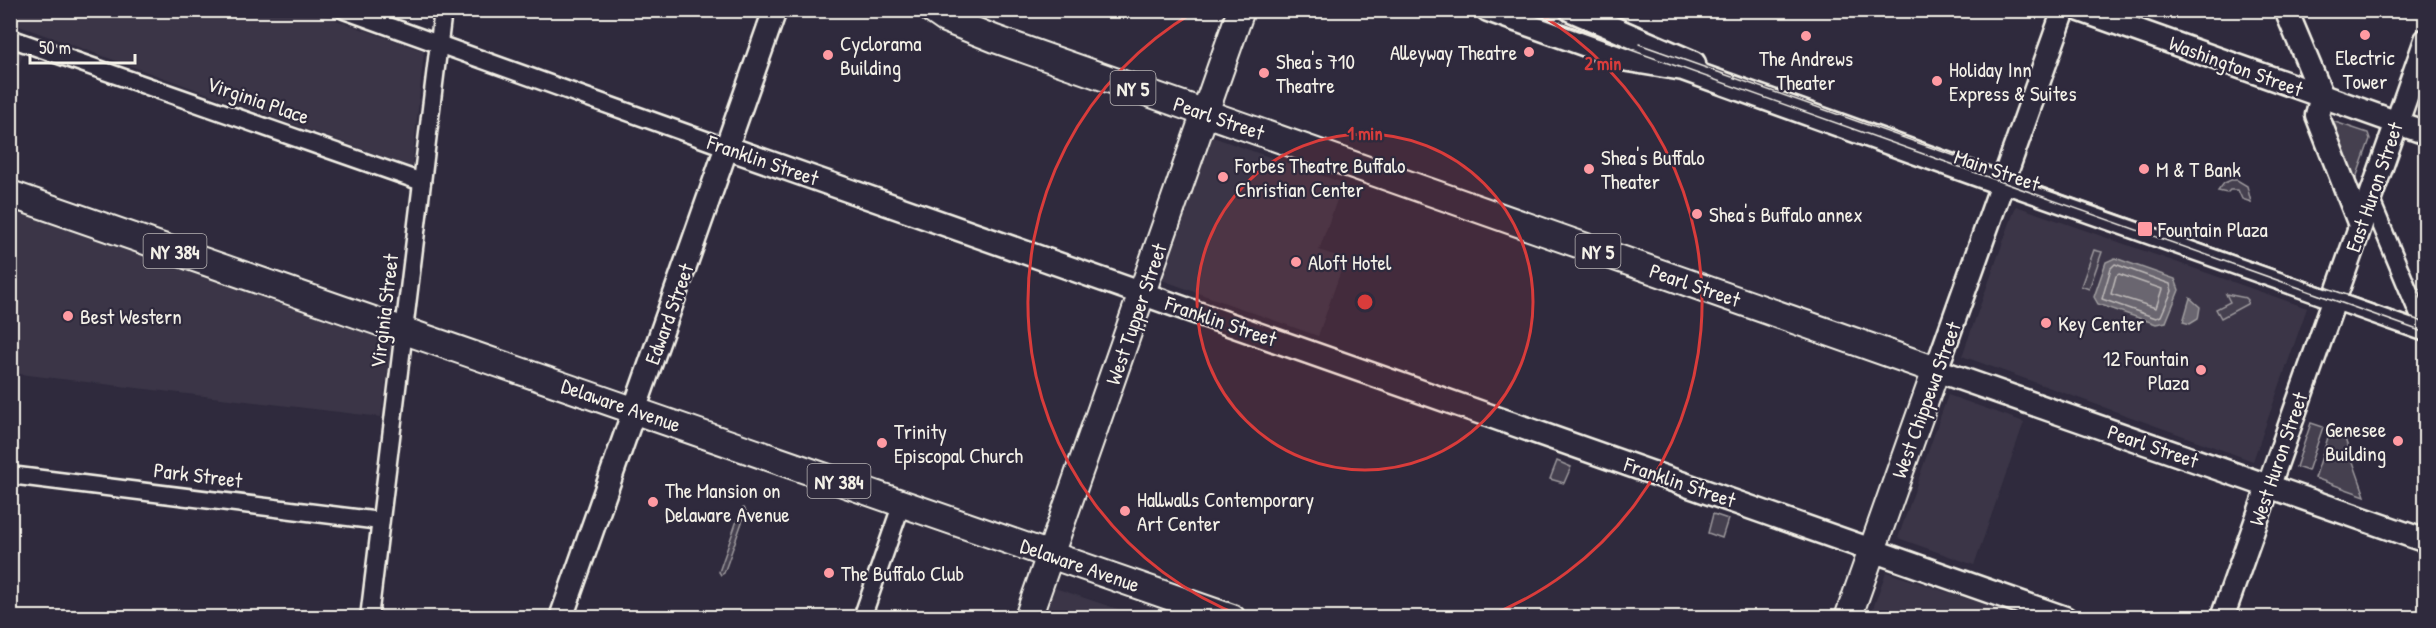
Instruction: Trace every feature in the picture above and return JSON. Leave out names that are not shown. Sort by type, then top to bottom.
[{"type":"main road","name":"Pearl Street","points":[[932,10],[945,19],[995,39],[1936,370]]},
{"type":"main road","name":"West Tupper Street","points":[[1028,618],[1241,10]]},
{"type":"main road","name":"Delaware Avenue","points":[[10,194],[1232,618]]},
{"type":"main road","name":"West Chippewa Street","points":[[1848,618],[1936,370]]},
{"type":"street","name":"Franklin Street","points":[[344,10],[728,148],[2065,618]]},
{"type":"street","name":"Virginia Street","points":[[369,618],[443,10]]},
{"type":"street","name":"Edward Street","points":[[561,618],[775,10]]},
{"type":"street","name":"Main Street","points":[[1488,10],[1628,60],[1683,69],[2335,298],[2424,325]]},
{"type":"street","name":"Main Street","points":[[1571,10],[1686,60],[2004,180]]},
{"type":"street","name":"West Chippewa Street","points":[[1936,370],[2064,10]]},
{"type":"street","name":"Washington Street","points":[[2080,10],[2426,133]]},
{"type":"street","points":[[2286,10],[2322,96],[2317,115],[2361,225]]},
{"type":"street","name":"Virginia Place","points":[[10,38],[422,182]]},
{"type":"street","name":"East Huron Street","points":[[2335,298],[2426,40]]},
{"type":"street","points":[[2370,198],[2424,325]]},
{"type":"street","name":"West Huron Street","points":[[2222,618],[2335,298]]},
{"type":"street","name":"Pearl Street","points":[[1936,370],[2426,541]]},
{"type":"street","name":"Park Street","points":[[10,475],[380,521]]},
{"type":"street","points":[[862,618],[902,503]]},
{"type":"shaded area","points":[[10,11],[310,11],[424,51],[412,167],[11,23]]},
{"type":"shaded area","points":[[10,48],[23,53],[11,93]]},
{"type":"shaded area","points":[[2330,122],[2368,133],[2370,139],[2355,181]]},
{"type":"shaded area","points":[[1210,136],[1343,183],[1319,250],[1345,259],[1318,336],[1159,279]]},
{"type":"shaded area","points":[[2237,180],[2247,186],[2251,202],[2242,199],[2238,190],[2230,190],[2227,193],[2218,191],[2224,183]]},
{"type":"shaded area","points":[[2016,206],[2307,308],[2253,461],[1962,356]]},
{"type":"shaded area","points":[[11,209],[393,334],[381,417],[11,373]]},
{"type":"shaded area","points":[[2094,250],[2102,252],[2089,289],[2081,286]]},
{"type":"shaded area","points":[[2226,294],[2248,300],[2247,304],[2221,318],[2216,309],[2230,302]]},
{"type":"shaded area","points":[[1948,395],[2024,422],[1974,565],[1898,538]]},
{"type":"shaded area","points":[[2311,423],[2323,427],[2308,471],[2296,467]]},
{"type":"shaded area","points":[[2330,431],[2344,436],[2365,496],[2315,478]]},
{"type":"shaded area","points":[[1557,461],[1571,467],[1564,483],[1550,479]]},
{"type":"shaded area","points":[[744,508],[746,511],[724,573],[721,575],[719,572],[741,509]]},
{"type":"shaded area","points":[[1713,514],[1728,519],[1722,538],[1708,533]]},
{"type":"shaded area","points":[[1886,572],[2023,617],[1870,617]]},
{"type":"shaded area","points":[[1055,588],[1141,617],[1045,617]]},
{"type":"water","points":[[2115,258],[2175,279],[2179,290],[2166,322],[2156,324],[2098,304],[2094,297],[2106,262]]},
{"type":"water","points":[[2190,298],[2200,307],[2198,319],[2190,324],[2183,322]]},
{"type":"tram line","points":[[1519,10],[2426,333]]},
{"type":"tram line","points":[[1639,44],[2426,323]]},
{"type":"place","name":"Electric Tower","points":[[2365,35]]},
{"type":"place","name":"The Andrews Theater","points":[[1806,36]]},
{"type":"place","name":"Alleyway Theatre","points":[[1529,52]]},
{"type":"place","name":"Cyclorama Building","points":[[828,55]]},
{"type":"place","name":"Shea's 710 Theatre","points":[[1264,73]]},
{"type":"place","name":"Holiday Inn Express & Suites","points":[[1937,81]]},
{"type":"place","name":"Shea's Buffalo Theater","points":[[1589,169]]},
{"type":"place","name":"M & T Bank","points":[[2144,169]]},
{"type":"place","name":"Forbes Theatre Buffalo Christian Center","points":[[1223,177]]},
{"type":"place","name":"Shea's Buffalo annex","points":[[1697,214]]},
{"type":"place","name":"Fountain Plaza","points":[[2145,229]]},
{"type":"place","name":"Aloft Hotel","points":[[1296,262]]},
{"type":"place","name":"Best Western","points":[[68,316]]},
{"type":"place","name":"Key Center","points":[[2046,323]]},
{"type":"place","name":"12 Fountain Plaza","points":[[2201,370]]},
{"type":"place","name":"Genesee Building","points":[[2398,441]]},
{"type":"place","name":"Trinity Episcopal Church","points":[[882,443]]},
{"type":"place","name":"The Mansion on Delaware Avenue","points":[[653,502]]},
{"type":"place","name":"Hallwalls Contemporary Art Center","points":[[1125,511]]},
{"type":"place","name":"The Buffalo Club","points":[[829,573]]}]
